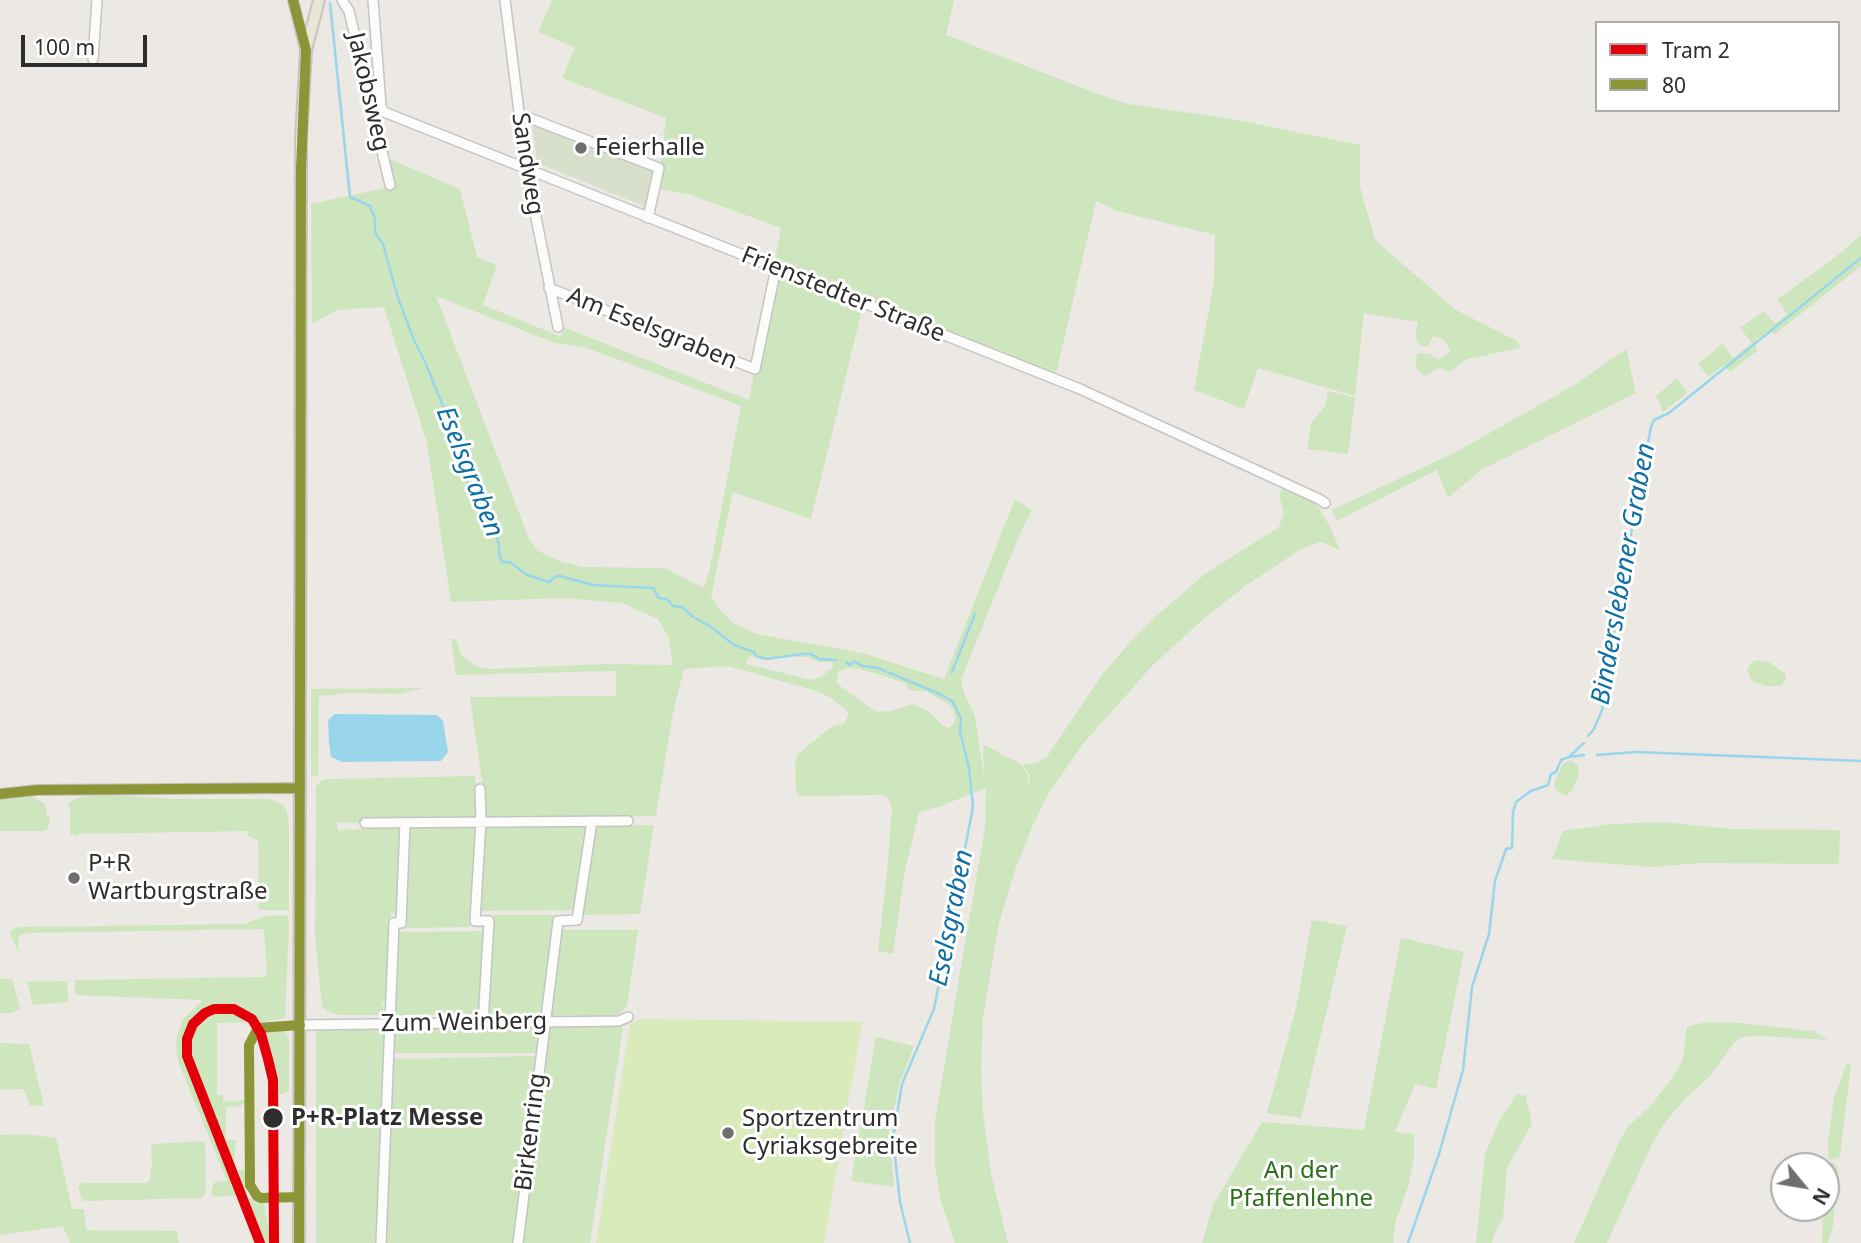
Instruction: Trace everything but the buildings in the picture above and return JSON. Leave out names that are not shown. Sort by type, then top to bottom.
[{"type":"main road","points":[[299,1243],[301,159],[306,50],[319,0]]},
{"type":"street","points":[[93,58],[97,0]]},
{"type":"street","points":[[293,0],[306,50]]},
{"type":"street","name":"Jakobsweg","points":[[342,0],[349,11],[390,185]]},
{"type":"street","points":[[373,0],[381,110]]},
{"type":"street","name":"Sandweg","points":[[505,0],[526,169],[558,327]]},
{"type":"street","points":[[367,85],[381,110]]},
{"type":"street","name":"Frienstedter Straße","points":[[381,110],[1080,389],[1325,503]]},
{"type":"street","points":[[519,114],[659,168],[648,218]]},
{"type":"street","name":"Am Eselsgraben","points":[[549,288],[755,369],[776,268]]},
{"type":"street","points":[[0,794],[37,790],[299,788]]},
{"type":"street","points":[[480,789],[481,821],[475,921],[489,921],[483,1023]]},
{"type":"street","name":"Birkenring","points":[[518,1243],[558,920],[577,920],[592,821]]},
{"type":"street","points":[[365,823],[628,821]]},
{"type":"street","points":[[381,1243],[394,923],[401,923],[405,823]]},
{"type":"street","name":"Zum Weinberg","points":[[300,1025],[619,1021],[628,1017]]},
{"type":"green space","points":[[552,0],[954,0],[946,35],[1111,99],[1128,104],[1232,119],[1360,145],[1360,187],[1375,240],[1456,310],[1517,341],[1521,348],[1467,359],[1450,372],[1439,368],[1424,376],[1417,369],[1415,360],[1418,353],[1431,354],[1438,360],[1451,351],[1443,339],[1433,336],[1428,346],[1422,346],[1415,338],[1418,322],[1364,313],[1355,396],[1258,368],[1244,409],[1194,390],[1214,282],[1215,235],[1117,211],[1096,201],[1056,374],[865,298],[811,519],[733,492],[711,596],[733,623],[757,634],[862,653],[944,679],[1015,499],[1032,510],[1018,538],[961,680],[975,716],[984,775],[983,744],[1022,765],[1028,777],[1028,786],[1030,776],[1023,765],[1037,763],[1046,758],[1104,672],[1133,639],[1205,574],[1279,527],[1284,513],[1279,495],[1283,486],[1317,506],[1331,528],[1340,550],[1321,542],[1303,548],[1245,586],[1200,622],[1152,666],[1082,745],[1047,796],[1033,825],[1016,867],[999,923],[983,1017],[983,1112],[991,1173],[1008,1243],[955,1243],[941,1201],[935,1168],[935,1120],[985,827],[986,788],[919,812],[905,870],[893,954],[878,951],[892,808],[889,800],[883,795],[800,796],[796,792],[797,755],[831,727],[845,723],[849,713],[830,697],[813,690],[727,666],[684,669],[673,713],[656,816],[484,816],[484,795],[470,697],[616,696],[616,671],[456,675],[451,639],[456,639],[461,654],[466,659],[480,668],[489,669],[605,664],[673,665],[669,639],[658,619],[622,603],[565,598],[451,602],[427,443],[384,307],[337,310],[312,324],[311,204],[394,186],[387,158],[460,189],[477,257],[497,265],[483,305],[562,337],[560,326],[749,400],[781,228],[691,195],[658,188],[666,118],[562,78],[575,48],[538,32]],"holes":[[[436,296],[555,343],[583,347],[741,406],[704,588],[664,568],[583,567],[562,562],[538,551],[529,539]],[[749,656],[767,660],[783,656],[832,662],[833,667],[821,677],[812,680],[746,664]],[[847,668],[860,669],[907,684],[908,689],[913,691],[926,691],[949,705],[954,711],[955,722],[949,728],[944,727],[928,711],[913,704],[891,711],[876,712],[836,683],[839,671]]]},
{"type":"green space","points":[[532,125],[655,171],[646,207],[537,163]]},
{"type":"green space","points":[[1861,235],[1861,266],[1774,335],[1770,330],[1755,341],[1757,351],[1730,372],[1724,365],[1709,377],[1698,364],[1723,343],[1733,358],[1752,343],[1740,328],[1764,311],[1775,324],[1787,314],[1777,299],[1828,263]]},
{"type":"green space","points":[[1626,349],[1636,393],[1481,470],[1448,498],[1437,470],[1337,521],[1332,510],[1458,451],[1576,384]]},
{"type":"green space","points":[[1677,378],[1687,393],[1663,412],[1656,396]]},
{"type":"green space","points":[[1328,391],[1355,398],[1348,454],[1307,449],[1311,423],[1325,406]]},
{"type":"green space","points":[[1752,662],[1769,662],[1785,674],[1786,680],[1781,686],[1766,686],[1752,681],[1747,670]]},
{"type":"green space","points":[[424,688],[400,694],[350,693],[319,696],[318,776],[311,776],[311,689]]},
{"type":"green space","points":[[1571,760],[1579,767],[1578,777],[1573,789],[1566,796],[1555,790],[1554,783],[1563,764]]},
{"type":"green space","points":[[475,776],[477,818],[337,822],[338,830],[401,828],[398,912],[391,913],[388,1001],[381,1001],[383,1012],[377,1015],[338,1015],[327,1011],[322,1006],[315,936],[316,787],[322,780],[333,779]]},
{"type":"green space","points":[[110,795],[174,799],[269,799],[282,804],[287,811],[289,827],[289,910],[259,910],[258,839],[248,835],[248,831],[78,836],[70,834],[70,808],[67,806],[72,801],[80,797]]},
{"type":"green space","points":[[32,797],[45,804],[47,816],[50,816],[48,829],[0,831],[0,800]]},
{"type":"green space","points":[[1662,822],[1731,829],[1840,830],[1839,864],[1701,863],[1652,867],[1552,859],[1563,831],[1611,824]]},
{"type":"green space","points":[[654,825],[640,914],[582,915],[594,826]]},
{"type":"green space","points":[[585,826],[576,910],[478,911],[486,827]]},
{"type":"green space","points":[[410,828],[477,830],[470,927],[405,928]]},
{"type":"green space","points":[[494,915],[555,915],[543,1013],[487,1015]]},
{"type":"green space","points":[[265,916],[288,916],[289,923],[285,1018],[263,1022],[217,1023],[217,1095],[223,1095],[223,1102],[246,1100],[241,1106],[226,1107],[226,1140],[236,1140],[233,1170],[246,1170],[248,1189],[233,1196],[213,1197],[211,1195],[215,1182],[227,1181],[179,1064],[176,1049],[177,1035],[183,1019],[203,1000],[75,995],[75,980],[265,977],[264,929],[28,933],[18,938],[19,954],[10,933],[12,929],[21,927],[244,924]]},
{"type":"green space","points":[[1312,920],[1347,926],[1301,1118],[1267,1113],[1296,1008]]},
{"type":"green space","points":[[560,930],[638,930],[627,1006],[618,1015],[550,1016]]},
{"type":"green space","points":[[486,931],[480,1014],[395,1016],[397,932]]},
{"type":"green space","name":"An der Pfaffenlehne","points":[[1401,938],[1464,952],[1436,1089],[1415,1084],[1395,1132],[1414,1134],[1414,1158],[1408,1187],[1396,1220],[1393,1243],[1202,1243],[1213,1205],[1262,1122],[1364,1130]]},
{"type":"green space","points":[[0,979],[12,979],[20,1008],[13,1013],[0,1013]]},
{"type":"green space","points":[[65,981],[68,1002],[33,1005],[27,982]]},
{"type":"green space","name":"Sportzentrum Cyriaksgebreite","points":[[642,1019],[862,1022],[824,1243],[596,1243],[630,1023]]},
{"type":"green space","points":[[1706,1022],[1814,1031],[1828,1040],[1764,1036],[1743,1037],[1734,1043],[1709,1077],[1682,1102],[1664,1124],[1651,1146],[1607,1243],[1574,1243],[1628,1127],[1653,1103],[1679,1068],[1687,1027]]},
{"type":"green space","points":[[548,1027],[623,1028],[590,1243],[522,1243]]},
{"type":"green space","points":[[388,1029],[379,1243],[316,1243],[316,1031]]},
{"type":"green space","points":[[395,1029],[541,1030],[536,1053],[394,1053]]},
{"type":"green space","points":[[283,1031],[289,1038],[289,1091],[283,1094],[276,1094],[275,1078],[263,1032]]},
{"type":"green space","points":[[876,1037],[914,1046],[899,1085],[889,1132],[894,1187],[851,1181]]},
{"type":"green space","points":[[0,1043],[29,1044],[44,1105],[30,1106],[24,1089],[0,1090]]},
{"type":"green space","points":[[537,1058],[516,1243],[385,1243],[393,1059]]},
{"type":"green space","points":[[1847,1063],[1851,1064],[1840,1157],[1840,1152],[1828,1152],[1834,1098]]},
{"type":"green space","points":[[1517,1094],[1526,1096],[1532,1124],[1507,1168],[1503,1218],[1492,1243],[1476,1243],[1485,1154],[1499,1121]]},
{"type":"green space","points":[[25,1134],[56,1138],[72,1209],[84,1209],[86,1230],[177,1231],[179,1243],[70,1243],[63,1226],[0,1235],[0,1135]]},
{"type":"green space","points":[[205,1143],[206,1187],[205,1195],[201,1198],[82,1199],[78,1186],[83,1183],[147,1183],[152,1162],[151,1147],[154,1144]]},
{"type":"green space","points":[[253,1197],[264,1202],[270,1243],[254,1243],[239,1202]]},
{"type":"green space","points":[[1823,1222],[1833,1222],[1828,1243],[1822,1243]]},
{"type":"water","points":[[335,714],[437,715],[443,721],[448,752],[441,761],[342,762],[331,757],[328,720]]},
{"type":"waterway","name":"Eselsgraben","points":[[330,3],[350,197],[370,206],[375,219],[375,232],[383,244],[398,298],[452,428],[462,469],[471,491],[485,507],[493,527],[502,562],[510,562],[527,575],[549,582],[560,576],[593,585],[653,588],[659,598],[667,599],[673,606],[682,607],[734,645],[766,659],[811,654],[819,659],[836,660]]},
{"type":"waterway","name":"Binderslebener Graben","points":[[1588,736],[1602,710],[1608,682],[1618,603],[1654,420],[1669,413],[1861,258]]},
{"type":"waterway","points":[[952,672],[975,614]]},
{"type":"waterway","name":"Eselsgraben","points":[[846,662],[850,665],[854,661],[862,666],[878,668],[953,702],[961,719],[960,731],[969,768],[973,807],[934,1009],[902,1084],[893,1138],[900,1202],[910,1243]]},
{"type":"waterway","name":"Binderslebener Graben","points":[[1408,1243],[1439,1154],[1463,1070],[1472,987],[1489,934],[1495,881],[1506,849],[1512,848],[1513,812],[1516,802],[1531,791],[1548,785],[1551,774],[1556,772],[1561,760],[1569,757],[1584,743]]},
{"type":"waterway","points":[[1597,755],[1636,752],[1861,761]]},
{"type":"waterway","points":[[1570,757],[1584,755]]},
{"type":"tram line","name":"2","points":[[260,1243],[187,1056],[187,1039],[193,1024],[214,1009],[234,1009],[252,1019],[261,1034],[268,1059],[273,1080],[274,1243]]},
{"type":"transit line","name":"80","points":[[293,0],[306,50],[301,168],[299,1243]]},
{"type":"transit line","name":"80","points":[[0,794],[37,790],[299,788]]},
{"type":"transit line","name":"80","points":[[299,1197],[261,1198],[250,1185],[249,1045],[258,1028],[300,1025]]},
{"type":"place","name":"Feierhalle","points":[[581,148]]},
{"type":"place","name":"P+R Wartburgstraße","points":[[74,878]]},
{"type":"place","name":"P+R-Platz Messe","points":[[273,1118]]},
{"type":"place","name":"Sportzentrum Cyriaksgebreite","points":[[728,1133]]}]
